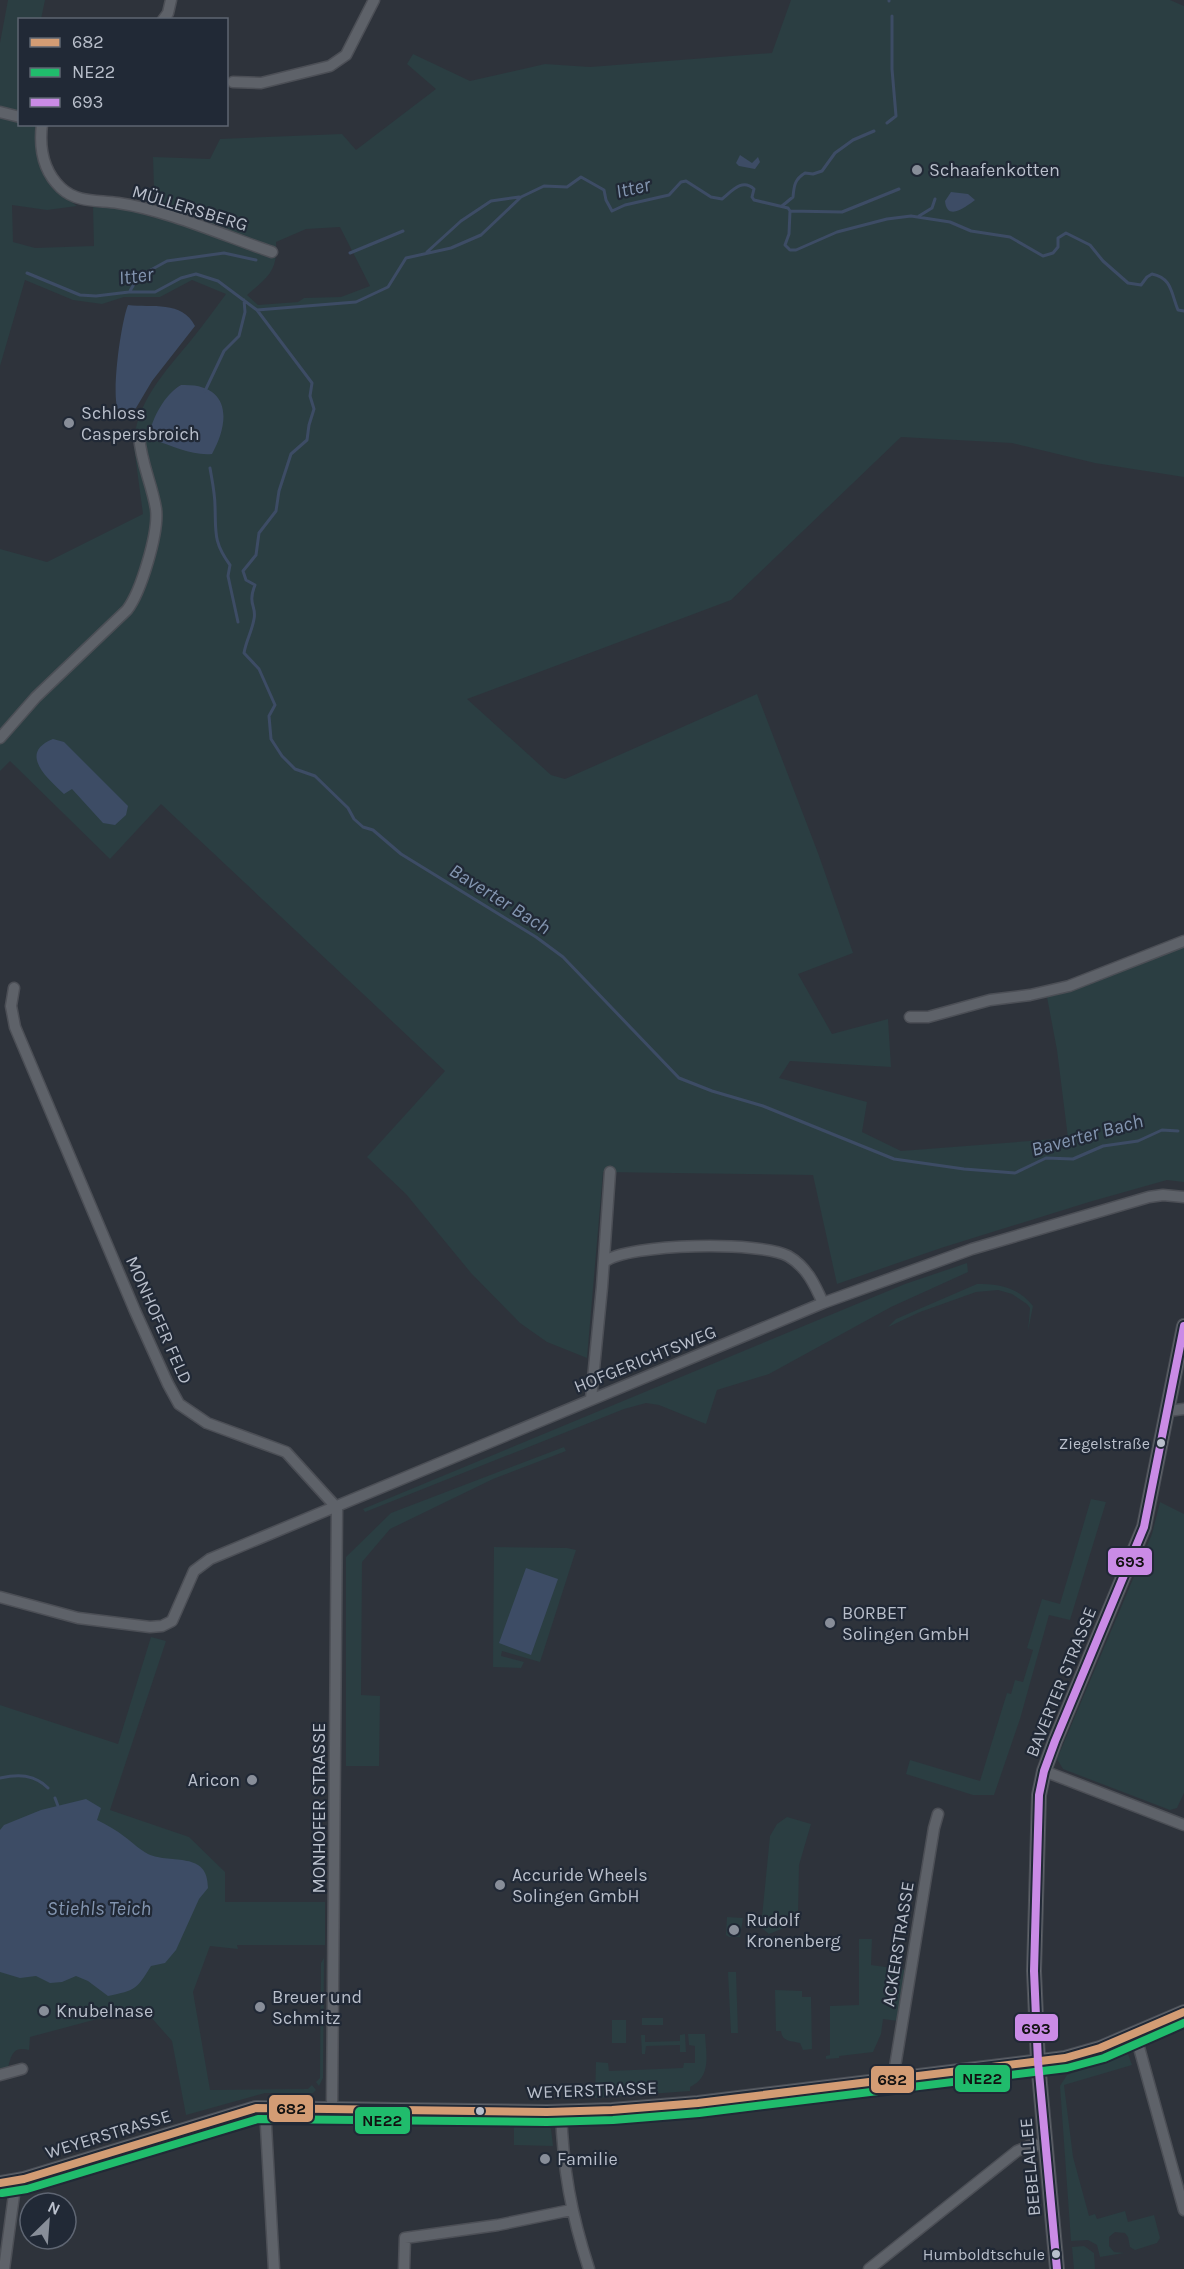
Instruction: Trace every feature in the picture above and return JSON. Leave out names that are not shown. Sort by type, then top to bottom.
[{"type":"main road","name":"BAVERTER STRASSE","points":[[1038,2062],[1034,1971],[1039,1796],[1044,1772],[1055,1741],[1144,1527],[1184,1326]]},
{"type":"main road","name":"WEYERSTRASSE","points":[[0,2183],[238,2113],[265,2108],[561,2111],[612,2110],[698,2103],[1065,2058],[1092,2050],[1184,2012]]},
{"type":"main road","name":"BEBELALLEE","points":[[1038,2062],[1057,2269]]},
{"type":"street","points":[[164,18],[171,0]]},
{"type":"street","points":[[233,82],[261,83],[330,66],[346,55],[374,0]]},
{"type":"street","points":[[0,112],[18,116]]},
{"type":"street","name":"MÜLLERSBERG","points":[[42,126],[40,139],[43,159],[50,176],[61,189],[76,198],[135,206],[272,252]]},
{"type":"street","points":[[0,738],[36,697],[127,610],[136,596],[155,532],[156,512],[142,463],[139,436]]},
{"type":"street","points":[[910,1017],[928,1017],[990,1000],[1030,995],[1084,981],[1184,940]]},
{"type":"street","name":"MONHOFER FELD","points":[[14,988],[11,1006],[15,1027],[135,1311],[179,1404],[207,1423],[286,1452],[337,1508]]},
{"type":"street","points":[[591,1399],[610,1172]]},
{"type":"street","name":"HOFGERICHTSWEG","points":[[0,1597],[78,1618],[150,1627],[162,1626],[171,1621],[187,1582],[194,1571],[204,1563],[292,1524],[337,1508],[823,1303],[972,1249],[1149,1197],[1163,1195],[1184,1197]]},
{"type":"street","points":[[604,1262],[616,1255],[682,1247],[733,1246],[773,1251],[789,1256],[803,1268],[811,1278],[823,1303]]},
{"type":"street","points":[[1168,1411],[1184,1408]]},
{"type":"street","name":"MONHOFER STRASSE","points":[[332,2108],[337,1508]]},
{"type":"street","points":[[1044,1772],[1183,1821]]},
{"type":"street","name":"ACKERSTRASSE","points":[[893,2079],[938,1814]]},
{"type":"street","points":[[1135,2033],[1184,2210]]},
{"type":"street","points":[[0,2075],[22,2069]]},
{"type":"street","points":[[265,2108],[274,2269]]},
{"type":"street","points":[[561,2111],[564,2168],[571,2210],[589,2269]]},
{"type":"street","points":[[869,2269],[1017,2151],[1029,2146],[1046,2144]]},
{"type":"street","points":[[4,2269],[16,2180]]},
{"type":"street","points":[[404,2269],[405,2238],[495,2226],[571,2210]]},
{"type":"green space","points":[[8,0],[45,0],[41,18],[18,18],[18,126],[38,126],[37,151],[43,172],[56,190],[77,206],[47,210],[12,205],[13,242],[35,248],[94,246],[93,207],[127,209],[155,218],[153,157],[210,159],[220,139],[342,134],[356,150],[436,89],[407,64],[413,54],[470,81],[545,64],[590,67],[772,53],[791,0],[1170,0],[1184,6],[1184,477],[1095,463],[1012,443],[901,437],[731,600],[467,699],[551,775],[565,779],[757,694],[818,853],[853,953],[798,974],[832,1034],[888,1019],[891,1067],[790,1061],[779,1078],[867,1102],[862,1132],[901,1151],[1068,1138],[1057,1050],[1047,997],[1099,980],[1184,947],[1184,1182],[1167,1180],[1089,1202],[941,1248],[837,1284],[813,1175],[603,1172],[587,1358],[547,1342],[520,1323],[471,1273],[406,1194],[367,1157],[445,1071],[161,804],[110,859],[10,761],[0,771],[0,549],[47,562],[143,514],[134,447],[139,416],[153,388],[226,294],[192,280],[160,297],[124,297],[102,304],[73,300],[25,280],[0,366],[0,43]],"holes":[[[340,227],[370,286],[341,297],[304,298],[298,302],[258,305],[247,295],[270,273],[275,260],[276,242],[306,229]],[[181,385],[203,388],[218,400],[189,450],[154,440],[149,436],[158,415],[175,389]]]},
{"type":"green space","points":[[967,1263],[968,1272],[891,1307],[769,1374],[717,1390],[706,1424],[659,1405],[646,1403],[624,1409],[365,1512],[363,1509],[905,1284]]},
{"type":"green space","points":[[977,1284],[1008,1288],[1027,1300],[1033,1306],[1028,1331],[1030,1308],[1012,1294],[998,1290],[976,1292],[920,1312],[888,1327],[896,1319]]},
{"type":"green space","points":[[564,1447],[566,1451],[493,1479],[390,1529],[362,1562],[361,1695],[380,1696],[379,1766],[346,1766],[346,1557],[391,1513]]},
{"type":"green space","points":[[1091,1499],[1106,1502],[1070,1620],[1049,1615],[1020,1719],[994,1795],[973,1795],[906,1774],[910,1760],[980,1781],[1007,1693],[1011,1694],[1015,1680],[1023,1682],[1033,1650],[1027,1648],[1042,1599],[1060,1604]]},
{"type":"green space","points":[[1160,1502],[1184,1514],[1184,1793],[1177,1808],[1170,1810],[1063,1769],[1057,1759],[1152,1534]]},
{"type":"green space","points":[[494,1547],[576,1550],[540,1662],[502,1651],[501,1656],[524,1662],[521,1668],[493,1667]]},
{"type":"green space","points":[[151,1637],[166,1641],[110,1810],[189,1837],[225,1872],[225,1902],[325,1902],[325,1945],[237,1945],[238,1949],[210,1946],[193,1992],[210,2090],[308,2089],[312,2085],[316,2090],[313,2093],[265,2093],[186,2115],[172,2041],[142,2007],[30,2037],[29,2050],[20,2049],[14,2052],[8,2068],[0,2072],[0,1705],[118,1744]]},
{"type":"green space","points":[[787,1817],[811,1824],[799,1865],[798,1915],[784,1928],[769,1934],[761,1927],[770,1836],[777,1824]]},
{"type":"green space","points":[[727,1917],[743,1918],[740,1937],[726,1935]]},
{"type":"green space","points":[[859,1939],[872,1939],[871,1965],[907,1970],[898,2021],[883,2019],[881,2034],[873,2052],[826,2059],[826,2056],[830,2055],[830,2006],[859,2005]]},
{"type":"green space","points":[[324,1958],[323,2078],[319,2086],[316,2082],[320,2078],[321,1963]]},
{"type":"green space","points":[[728,1972],[736,1972],[738,2033],[731,2033]]},
{"type":"green space","points":[[775,1990],[802,1991],[802,1997],[811,1997],[812,2049],[803,2050],[800,2043],[788,2040],[783,2037],[781,2031],[776,2031]]},
{"type":"green space","points":[[642,2018],[663,2018],[663,2025],[642,2025]]},
{"type":"green space","points":[[612,2020],[626,2020],[626,2043],[612,2043]]},
{"type":"green space","points":[[685,2034],[686,2052],[680,2052],[680,2045],[646,2046],[645,2054],[642,2054],[641,2035],[645,2035],[645,2042],[680,2041],[680,2035]]},
{"type":"green space","points":[[688,2034],[705,2034],[706,2057],[705,2071],[697,2083],[690,2087],[690,2091],[595,2098],[596,2062],[608,2063],[609,2071],[683,2068],[684,2063],[695,2063],[695,2046],[689,2045]]},
{"type":"green space","points":[[1128,2054],[1132,2065],[1064,2085],[1073,2157],[1089,2216],[1095,2214],[1097,2219],[1125,2211],[1128,2222],[1154,2215],[1160,2238],[1157,2243],[1135,2250],[1130,2247],[1125,2233],[1115,2232],[1109,2237],[1109,2246],[1114,2252],[1124,2253],[1100,2257],[1097,2245],[1088,2240],[1071,2241],[1060,2086],[1067,2075]]},
{"type":"green space","points":[[514,2124],[549,2125],[553,2146],[514,2145]]},
{"type":"green space","points":[[1084,2246],[1094,2253],[1095,2269],[1074,2269],[1072,2247]]},
{"type":"water","points":[[740,155],[752,163],[758,157],[760,162],[755,169],[739,166],[736,163]]},
{"type":"water","points":[[951,192],[968,194],[975,200],[958,211],[950,211],[945,201]]},
{"type":"water","points":[[128,305],[174,309],[182,312],[195,326],[152,381],[136,408],[129,414],[118,410],[116,402],[116,374],[120,341]]},
{"type":"water","points":[[181,385],[197,386],[209,390],[222,406],[222,429],[212,454],[198,454],[183,450],[149,436],[160,407]]},
{"type":"water","points":[[53,739],[64,742],[128,806],[126,815],[115,825],[103,823],[72,789],[64,794],[44,773],[39,766],[38,751]]},
{"type":"water","points":[[526,1568],[558,1579],[531,1655],[499,1643]]},
{"type":"water","name":"Stiehls Teich","points":[[86,1799],[101,1808],[97,1820],[148,1854],[195,1863],[202,1868],[208,1888],[199,1899],[176,1950],[165,1963],[151,1966],[134,1988],[108,1996],[88,1981],[76,1976],[62,1982],[50,1983],[36,1976],[20,1978],[0,1972],[0,1830],[4,1825],[41,1810]]},
{"type":"waterway","points":[[887,123],[896,116],[892,69],[892,16]]},
{"type":"waterway","points":[[782,206],[793,197],[796,183],[802,175],[822,171],[835,153],[853,140],[874,131]]},
{"type":"waterway","name":"Itter","points":[[27,273],[80,295],[155,292],[181,278],[196,274],[218,281],[257,310],[356,302],[388,287],[406,258],[451,248],[481,235],[521,197],[544,186],[567,187],[581,177],[604,190],[612,211],[625,205],[669,195],[681,182],[686,181],[711,197],[722,199],[741,185],[750,186],[754,189],[752,197],[754,200],[788,208],[790,211],[789,234],[785,245],[790,250],[796,250],[837,232],[887,219],[911,216],[950,222],[971,231],[1010,237],[1043,256],[1053,253],[1058,247],[1058,238],[1066,233],[1090,245],[1103,261],[1128,283],[1141,285],[1152,274],[1164,279],[1170,287],[1178,310],[1184,311]]},
{"type":"waterway","points":[[790,211],[842,212],[899,189]]},
{"type":"waterway","points":[[427,252],[461,221],[491,201],[519,197]]},
{"type":"waterway","points":[[919,216],[932,208],[935,199]]},
{"type":"waterway","points":[[350,253],[403,231]]},
{"type":"waterway","points":[[130,291],[138,277],[167,261],[224,253],[256,260]]},
{"type":"waterway","points":[[205,391],[224,351],[239,336],[245,312],[244,300]]},
{"type":"waterway","name":"Baverter Bach","points":[[257,310],[312,383],[310,396],[314,409],[307,440],[291,454],[279,491],[276,511],[259,533],[256,555],[243,571],[246,580],[255,585],[252,597],[254,619],[244,653],[259,669],[275,705],[269,716],[271,739],[282,756],[295,769],[315,776],[348,808],[354,819],[363,827],[373,830],[401,854],[536,937],[563,957],[679,1078],[712,1091],[763,1106],[894,1159],[964,1169],[1015,1173],[1046,1158],[1073,1159],[1103,1146],[1138,1141],[1162,1130],[1178,1131]]},
{"type":"waterway","points":[[210,468],[216,537],[230,565],[228,576],[238,622]]},
{"type":"waterway","points":[[0,1778],[26,1776],[43,1783],[48,1788]]},
{"type":"waterway","points":[[55,1798],[58,1806]]},
{"type":"transit line","name":"693","points":[[1057,2269],[1038,2062],[1034,1971],[1039,1795],[1044,1771],[1055,1741],[1144,1527],[1184,1326]]},
{"type":"transit line","name":"682","points":[[0,2183],[24,2179],[256,2108],[547,2112],[612,2110],[698,2103],[1065,2058],[1100,2048],[1184,2012]]},
{"type":"transit line","name":"NE22","points":[[2,2193],[27,2189],[258,2119],[547,2122],[613,2120],[699,2113],[1067,2068],[1104,2058],[1184,2023]]},
{"type":"place","name":"Schaafenkotten","points":[[917,170]]},
{"type":"place","name":"Schloss Caspersbroich","points":[[69,423]]},
{"type":"place","name":"Ziegelstraße","points":[[1161,1443]]},
{"type":"place","name":"BORBET Solingen GmbH","points":[[830,1623]]},
{"type":"place","name":"Aricon","points":[[252,1780]]},
{"type":"place","name":"Accuride Wheels Solingen GmbH","points":[[500,1885]]},
{"type":"place","name":"Rudolf Kronenberg","points":[[734,1930]]},
{"type":"place","name":"Breuer und Schmitz","points":[[260,2007]]},
{"type":"place","name":"Knubelnase","points":[[44,2011]]},
{"type":"place","name":"Familie","points":[[545,2159]]},
{"type":"place","name":"Humboldtschule","points":[[1056,2254]]}]
